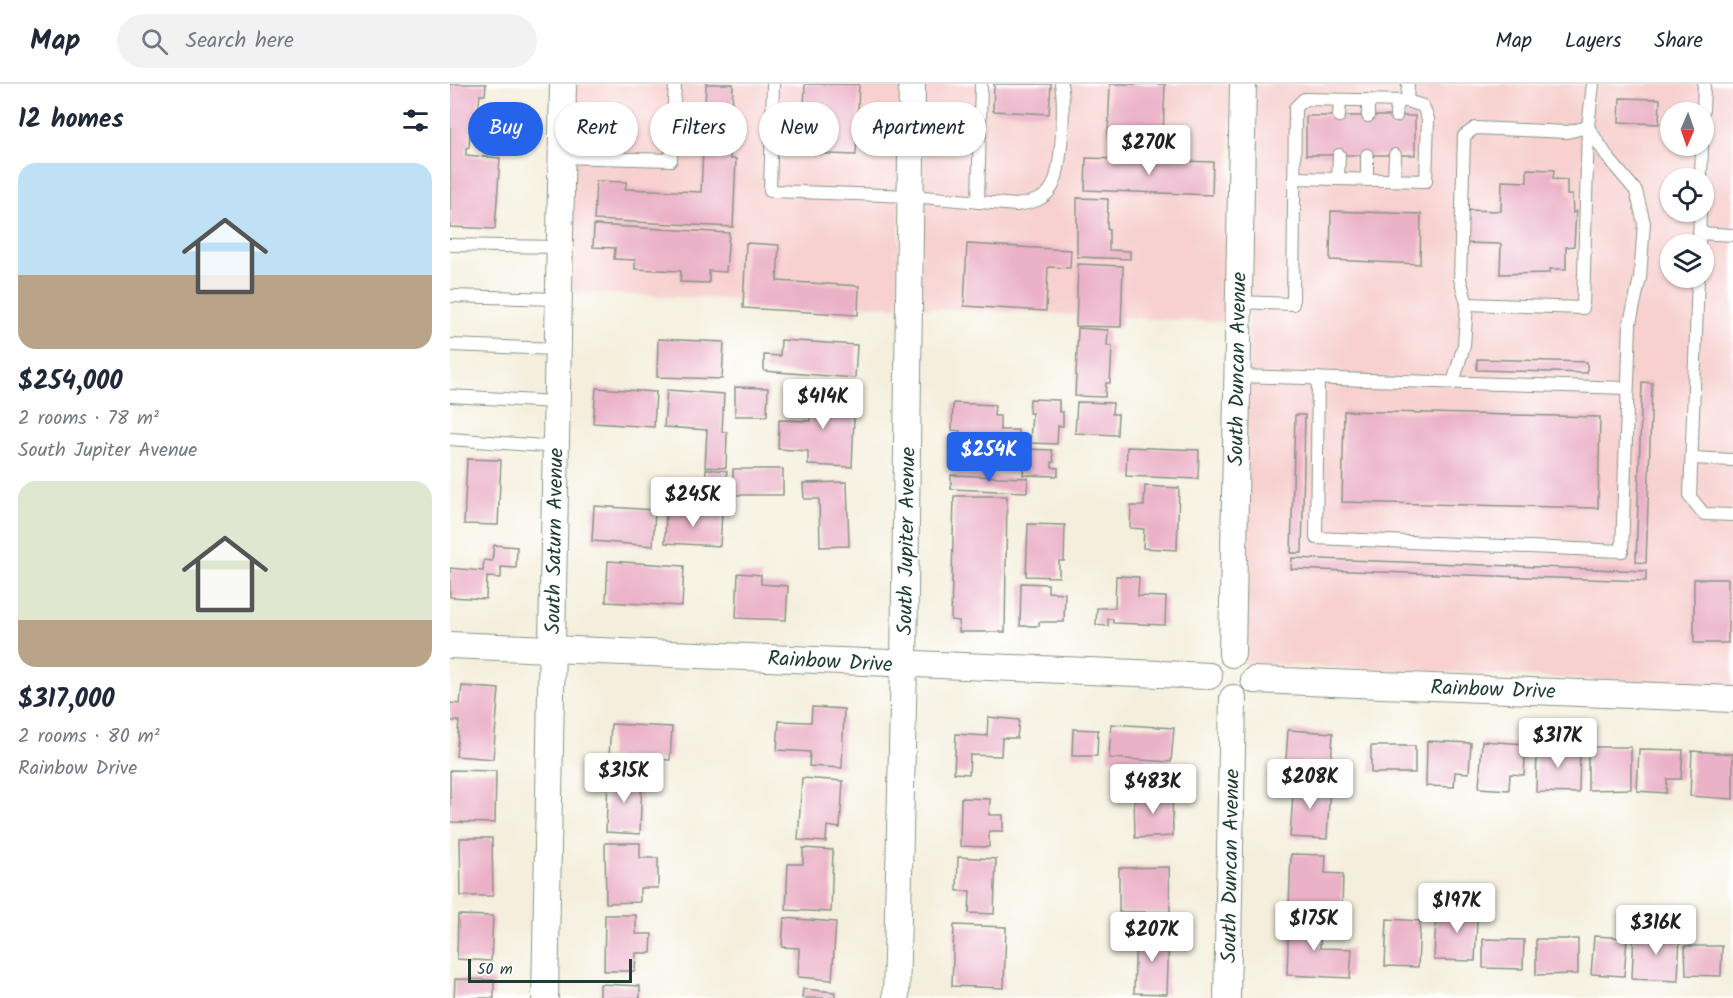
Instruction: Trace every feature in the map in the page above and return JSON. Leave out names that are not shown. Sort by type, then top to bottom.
[{"type":"street","name":"South Saturn Avenue","points":[[562,102],[563,84]]},
{"type":"street","name":"South Jupiter Avenue","points":[[896,998],[904,664],[912,84]]},
{"type":"street","name":"South Duncan Avenue","points":[[1232,654],[1243,84]]},
{"type":"street","name":"South Saturn Avenue","points":[[545,998],[561,156]]},
{"type":"street","name":"Rainbow Drive","points":[[450,645],[1209,676]]},
{"type":"street","points":[[1232,654],[1246,659],[1254,672],[1254,680],[1246,693],[1233,698],[1214,690],[1209,676],[1214,663],[1219,658],[1232,654]]},
{"type":"street","name":"Rainbow Drive","points":[[1254,680],[1733,699]]},
{"type":"street","name":"South Duncan Avenue","points":[[1227,998],[1233,698]]},
{"type":"lane","points":[[561,156],[671,160],[675,84]]},
{"type":"lane","points":[[773,84],[770,191],[911,196],[1016,205],[1032,203],[1052,189],[1058,175],[1063,99],[1061,84]]},
{"type":"lane","points":[[978,202],[981,84]]},
{"type":"lane","points":[[1396,116],[1408,84]]},
{"type":"lane","points":[[1467,304],[1583,308],[1588,127],[1593,84]]},
{"type":"lane","points":[[1703,102],[1704,84]]},
{"type":"lane","points":[[1239,302],[1293,304],[1294,108],[1304,99],[1402,101],[1423,106],[1428,119],[1426,181],[1294,178]]},
{"type":"lane","points":[[1340,100],[1340,116]]},
{"type":"lane","points":[[1368,100],[1368,116]]},
{"type":"lane","points":[[1453,383],[1464,345],[1467,304],[1460,279],[1464,136],[1475,128],[1567,132],[1588,127]]},
{"type":"lane","points":[[1318,378],[1316,538],[1622,551],[1630,323],[1640,278],[1644,223],[1636,191],[1609,159],[1588,127]]},
{"type":"lane","points":[[1338,179],[1339,155]]},
{"type":"lane","points":[[1367,155],[1367,180]]},
{"type":"lane","points":[[1394,180],[1395,155]]},
{"type":"lane","points":[[1714,237],[1733,235]]},
{"type":"lane","points":[[450,244],[559,248]]},
{"type":"lane","points":[[1698,288],[1690,497],[1704,514],[1733,515]]},
{"type":"lane","points":[[450,296],[558,299]]},
{"type":"lane","points":[[450,345],[557,349]]},
{"type":"lane","points":[[1237,376],[1627,388]]},
{"type":"lane","points":[[450,396],[556,402]]},
{"type":"lane","points":[[450,439],[556,447]]},
{"type":"lane","points":[[1692,458],[1733,460]]},
{"type":"shaded area","points":[[574,84],[901,84],[901,102],[851,102],[851,156],[900,156],[898,307],[570,292],[573,156],[638,156],[638,102],[574,102]]},
{"type":"shaded area","points":[[924,84],[1231,84],[1227,322],[920,308],[923,156],[986,156],[986,102],[924,102]]},
{"type":"shaded area","points":[[1254,84],[1733,84],[1733,686],[1242,663]]},
{"type":"building","points":[[450,84],[486,84],[485,95],[480,95],[479,102],[468,102],[466,155],[500,158],[495,229],[450,227]]},
{"type":"building","points":[[706,84],[733,84],[732,102],[705,102]]},
{"type":"building","points":[[805,84],[859,84],[858,102],[851,102],[851,155],[839,154],[839,102],[804,102]]},
{"type":"building","points":[[994,84],[1051,84],[1049,114],[993,111]]},
{"type":"building","points":[[1110,84],[1165,84],[1163,137],[1108,135]]},
{"type":"building","points":[[1620,98],[1660,99],[1659,124],[1619,122]]},
{"type":"building","points":[[1306,116],[1415,116],[1415,155],[1306,155]]},
{"type":"building","points":[[703,156],[730,156],[730,159],[736,159],[733,227],[594,220],[596,181],[627,182],[625,189],[701,192]]},
{"type":"building","points":[[1086,158],[1213,162],[1212,195],[1085,190]]},
{"type":"building","points":[[1527,169],[1554,170],[1553,179],[1567,180],[1567,195],[1572,195],[1573,213],[1576,211],[1574,246],[1566,247],[1566,269],[1550,269],[1550,273],[1500,274],[1501,244],[1463,243],[1464,210],[1501,211],[1502,181],[1527,182]]},
{"type":"building","points":[[1077,198],[1108,199],[1109,250],[1130,251],[1130,259],[1077,257]]},
{"type":"building","points":[[1331,211],[1421,214],[1420,264],[1330,260]]},
{"type":"building","points":[[594,225],[729,233],[726,272],[709,271],[709,283],[680,282],[681,271],[635,269],[635,260],[614,259],[615,248],[593,247]]},
{"type":"building","points":[[746,243],[779,245],[777,281],[859,286],[858,315],[743,308]]},
{"type":"building","points":[[967,244],[1071,250],[1070,268],[1048,267],[1046,311],[964,306]]},
{"type":"building","points":[[1078,264],[1123,266],[1121,327],[1076,326]]},
{"type":"building","points":[[1078,328],[1108,330],[1107,346],[1112,346],[1110,383],[1106,383],[1105,397],[1075,396]]},
{"type":"building","points":[[658,339],[724,342],[722,379],[657,377]]},
{"type":"building","points":[[781,340],[857,345],[855,378],[764,371],[764,355],[780,356]]},
{"type":"building","points":[[1477,359],[1587,362],[1587,373],[1477,370]]},
{"type":"building","points":[[1642,382],[1652,383],[1646,563],[1636,562]]},
{"type":"building","points":[[735,387],[768,388],[767,416],[735,416]]},
{"type":"building","points":[[596,388],[656,392],[654,427],[593,423]]},
{"type":"building","points":[[667,390],[724,394],[722,432],[727,432],[726,468],[705,467],[707,430],[664,427]]},
{"type":"building","points":[[811,391],[855,393],[852,467],[808,465],[808,451],[778,449],[779,420],[810,421]]},
{"type":"building","points":[[1030,399],[1059,400],[1059,412],[1063,412],[1063,426],[1058,426],[1057,444],[1030,443],[1032,413],[1029,413]]},
{"type":"building","points":[[1077,402],[1113,403],[1112,414],[1118,414],[1117,435],[1075,433]]},
{"type":"building","points":[[953,403],[995,405],[994,416],[1000,416],[1000,430],[1018,430],[1017,450],[998,449],[997,453],[994,453],[993,465],[952,464],[952,437],[960,437],[960,431],[952,430]]},
{"type":"building","points":[[1344,411],[1600,417],[1598,508],[1342,502]]},
{"type":"building","points":[[1295,415],[1305,415],[1302,553],[1291,553]]},
{"type":"building","points":[[1127,447],[1199,450],[1198,479],[1126,476]]},
{"type":"building","points":[[1024,449],[1052,450],[1054,462],[1052,462],[1052,467],[1058,468],[1058,476],[1023,475],[1024,464],[1020,464],[1020,457],[1024,457]]},
{"type":"building","points":[[467,459],[501,460],[498,525],[464,524]]},
{"type":"building","points":[[706,469],[727,471],[725,512],[704,510]]},
{"type":"building","points":[[733,469],[783,469],[783,495],[733,495]]},
{"type":"building","points":[[951,475],[1028,478],[1027,492],[951,489]]},
{"type":"building","points":[[847,482],[849,546],[820,547],[819,499],[804,499],[803,483]]},
{"type":"building","points":[[1145,486],[1179,488],[1177,550],[1143,548],[1144,529],[1130,528],[1131,506],[1144,506]]},
{"type":"building","points":[[954,496],[1007,496],[1005,632],[959,632],[959,621],[951,620]]},
{"type":"building","points":[[594,506],[655,510],[653,546],[592,541]]},
{"type":"building","points":[[666,510],[722,513],[720,546],[665,543]]},
{"type":"building","points":[[1028,524],[1065,525],[1064,561],[1059,561],[1059,577],[1026,576]]},
{"type":"building","points":[[494,545],[517,547],[516,568],[501,567],[501,578],[487,577],[486,599],[450,597],[450,568],[483,571],[484,560],[492,561]]},
{"type":"building","points":[[1292,558],[1646,571],[1646,581],[1291,569]]},
{"type":"building","points":[[608,561],[684,566],[682,606],[606,602]]},
{"type":"building","points":[[738,573],[761,575],[761,584],[788,586],[786,620],[736,618]]},
{"type":"building","points":[[1116,576],[1139,577],[1138,596],[1166,597],[1165,625],[1113,623],[1113,619],[1108,619],[1108,626],[1096,625],[1097,608],[1115,608]]},
{"type":"building","points":[[1694,579],[1728,579],[1728,643],[1694,643]]},
{"type":"building","points":[[1021,583],[1048,584],[1048,592],[1065,593],[1064,622],[1039,622],[1039,626],[1020,626]]},
{"type":"building","points":[[462,686],[499,689],[493,759],[456,756],[459,721],[450,721],[450,703],[460,704]]},
{"type":"building","points":[[812,707],[844,709],[842,768],[809,766],[810,752],[777,750],[779,721],[811,722]]},
{"type":"building","points":[[988,717],[1019,720],[1017,738],[1002,738],[1001,756],[970,755],[969,774],[954,773],[956,734],[987,736]]},
{"type":"building","points":[[611,724],[672,727],[670,760],[609,757]]},
{"type":"building","points":[[1111,724],[1174,728],[1171,762],[1109,758]]},
{"type":"building","points":[[1073,729],[1098,730],[1097,756],[1072,756]]},
{"type":"building","points":[[1288,730],[1333,733],[1330,777],[1285,774]]},
{"type":"building","points":[[1427,741],[1471,743],[1469,773],[1455,772],[1454,787],[1426,786]]},
{"type":"building","points":[[1482,741],[1526,744],[1524,775],[1510,774],[1509,790],[1479,788]]},
{"type":"building","points":[[1537,745],[1580,746],[1579,793],[1536,792]]},
{"type":"building","points":[[1371,746],[1415,746],[1415,773],[1371,773]]},
{"type":"building","points":[[1588,747],[1631,747],[1631,789],[1588,790]]},
{"type":"building","points":[[1639,749],[1683,750],[1681,779],[1667,779],[1666,793],[1637,791]]},
{"type":"building","points":[[1692,751],[1733,754],[1733,799],[1690,796]]},
{"type":"building","points":[[450,770],[496,771],[495,823],[450,822]]},
{"type":"building","points":[[608,775],[642,777],[640,834],[606,832]]},
{"type":"building","points":[[802,778],[843,781],[840,828],[827,826],[826,842],[798,840]]},
{"type":"building","points":[[1294,780],[1330,782],[1327,839],[1290,837]]},
{"type":"building","points":[[1172,792],[1173,836],[1135,838],[1134,793]]},
{"type":"building","points":[[961,798],[990,799],[989,815],[1003,815],[1003,831],[989,831],[989,847],[960,846]]},
{"type":"building","points":[[460,838],[492,838],[493,896],[461,896]]},
{"type":"building","points":[[605,843],[640,843],[640,858],[658,858],[658,888],[640,888],[640,902],[606,903]]},
{"type":"building","points":[[803,848],[833,850],[831,912],[786,910],[788,864],[803,864]]},
{"type":"building","points":[[1291,854],[1326,855],[1325,873],[1343,874],[1342,908],[1289,906]]},
{"type":"building","points":[[958,857],[996,859],[994,914],[969,913],[970,891],[957,891]]},
{"type":"building","points":[[1169,867],[1170,912],[1119,912],[1119,868]]},
{"type":"building","points":[[1458,900],[1478,901],[1475,961],[1434,960],[1436,914],[1457,915]]},
{"type":"building","points":[[458,915],[493,916],[491,961],[457,959]]},
{"type":"building","points":[[605,915],[636,915],[636,934],[652,934],[651,953],[636,953],[635,971],[604,971]]},
{"type":"building","points":[[784,918],[836,922],[832,980],[798,977],[799,948],[782,947]]},
{"type":"building","points":[[1289,918],[1321,919],[1320,948],[1352,949],[1350,978],[1287,975]]},
{"type":"building","points":[[1387,919],[1420,921],[1418,967],[1385,966]]},
{"type":"building","points":[[954,925],[1006,927],[1004,988],[952,986]]},
{"type":"building","points":[[1634,931],[1680,933],[1678,981],[1632,979]]},
{"type":"building","points":[[1136,932],[1169,933],[1167,994],[1134,993]]},
{"type":"building","points":[[1594,936],[1627,938],[1624,976],[1591,974]]},
{"type":"building","points":[[1483,939],[1524,940],[1523,969],[1483,968]]},
{"type":"building","points":[[1536,939],[1578,939],[1578,974],[1536,975]]},
{"type":"building","points":[[1685,946],[1722,946],[1721,976],[1686,975]]},
{"type":"building","points":[[455,979],[494,980],[494,998],[454,998]]},
{"type":"building","points":[[600,984],[640,986],[640,998],[600,998]]},
{"type":"building","points":[[803,989],[835,992],[835,998],[802,998]]}]
